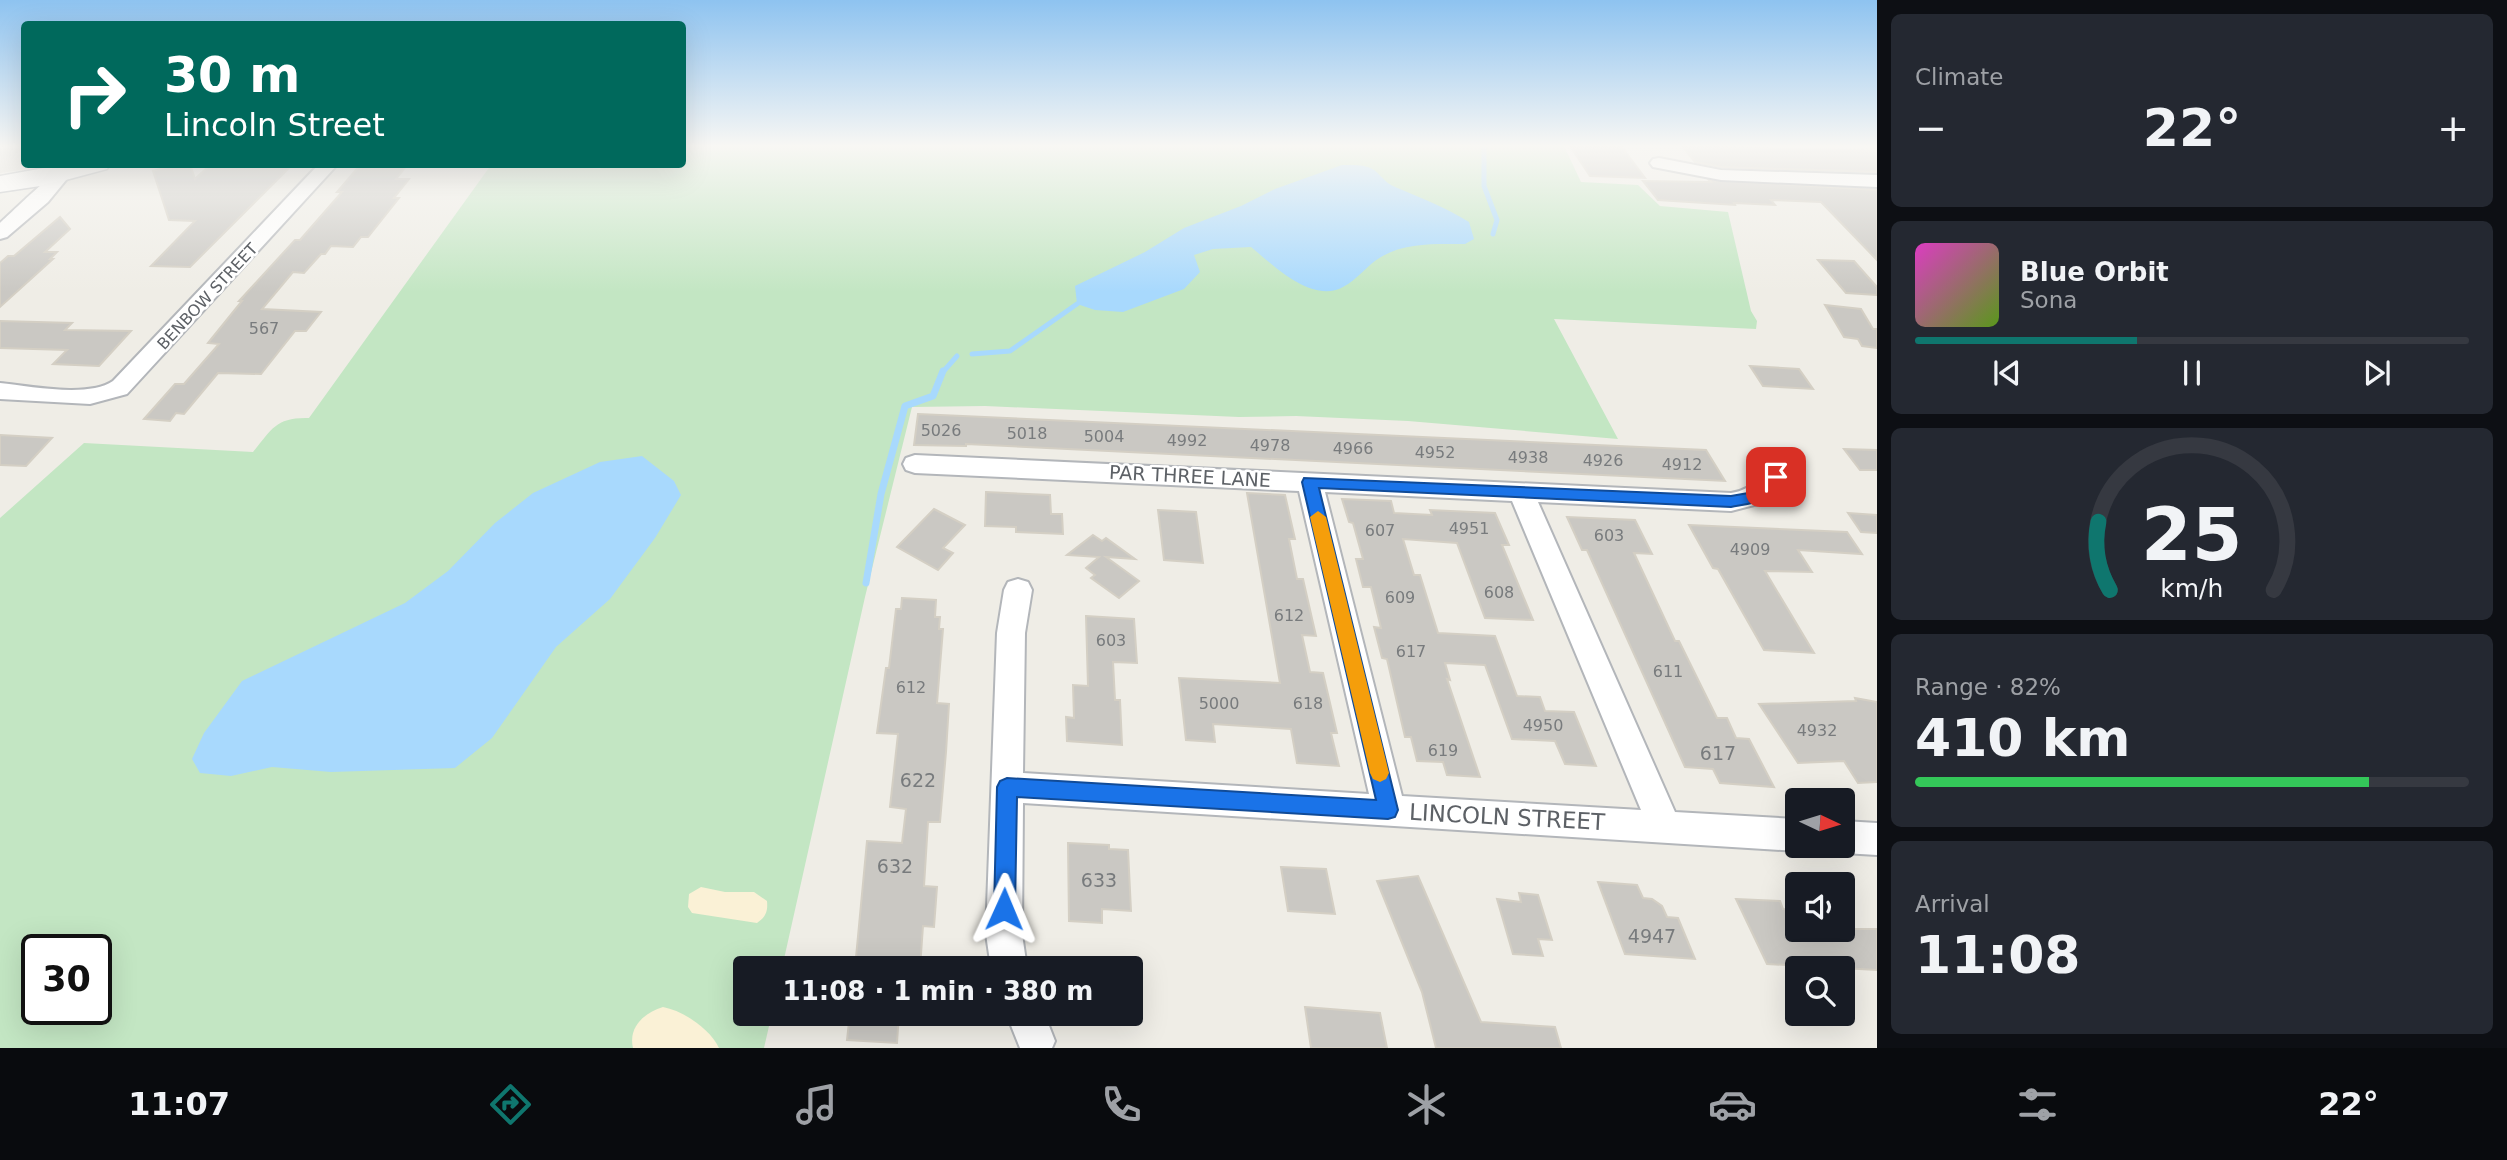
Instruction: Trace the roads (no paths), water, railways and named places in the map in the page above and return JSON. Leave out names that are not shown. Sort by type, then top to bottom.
[{"type":"street","points":[[0,233],[44,195]]},
{"type":"street","name":"BENBOW STREET","points":[[0,391],[84,396],[111,393],[135,374],[300,195]]},
{"type":"street","name":"PAR THREE LANE","points":[[915,464],[1731,502],[1759,496],[1766,492],[1776,477]]},
{"type":"street","points":[[1310,482],[1388,810]]},
{"type":"street","points":[[1521,493],[1665,827]]},
{"type":"street","points":[[1007,956],[1004,934],[1011,633],[1018,590]]},
{"type":"street","name":"LINCOLN STREET","points":[[1007,787],[1785,834]]},
{"type":"street","points":[[1855,838],[1877,839]]},
{"type":"water","points":[[1263,195],[1415,195],[1469,222],[1474,239],[1465,244],[1422,245],[1390,252],[1376,260],[1348,284],[1331,291],[1306,287],[1251,247],[1213,249],[1194,255],[1200,272],[1184,289],[1123,312],[1095,310],[1077,304],[1075,286],[1145,252],[1184,228]]},
{"type":"water","points":[[642,456],[674,481],[681,495],[655,538],[610,599],[556,647],[492,738],[455,768],[331,772],[272,767],[231,776],[200,773],[192,759],[204,733],[242,681],[405,603],[448,571],[495,523],[533,493],[600,462]]},
{"type":"waterway","points":[[1487,195],[1497,220],[1493,234]]},
{"type":"waterway","points":[[972,354],[1010,351],[1077,304]]},
{"type":"waterway","points":[[942,373],[957,356]]},
{"type":"waterway","points":[[866,583],[881,494],[905,406],[933,396],[942,373]]}]
